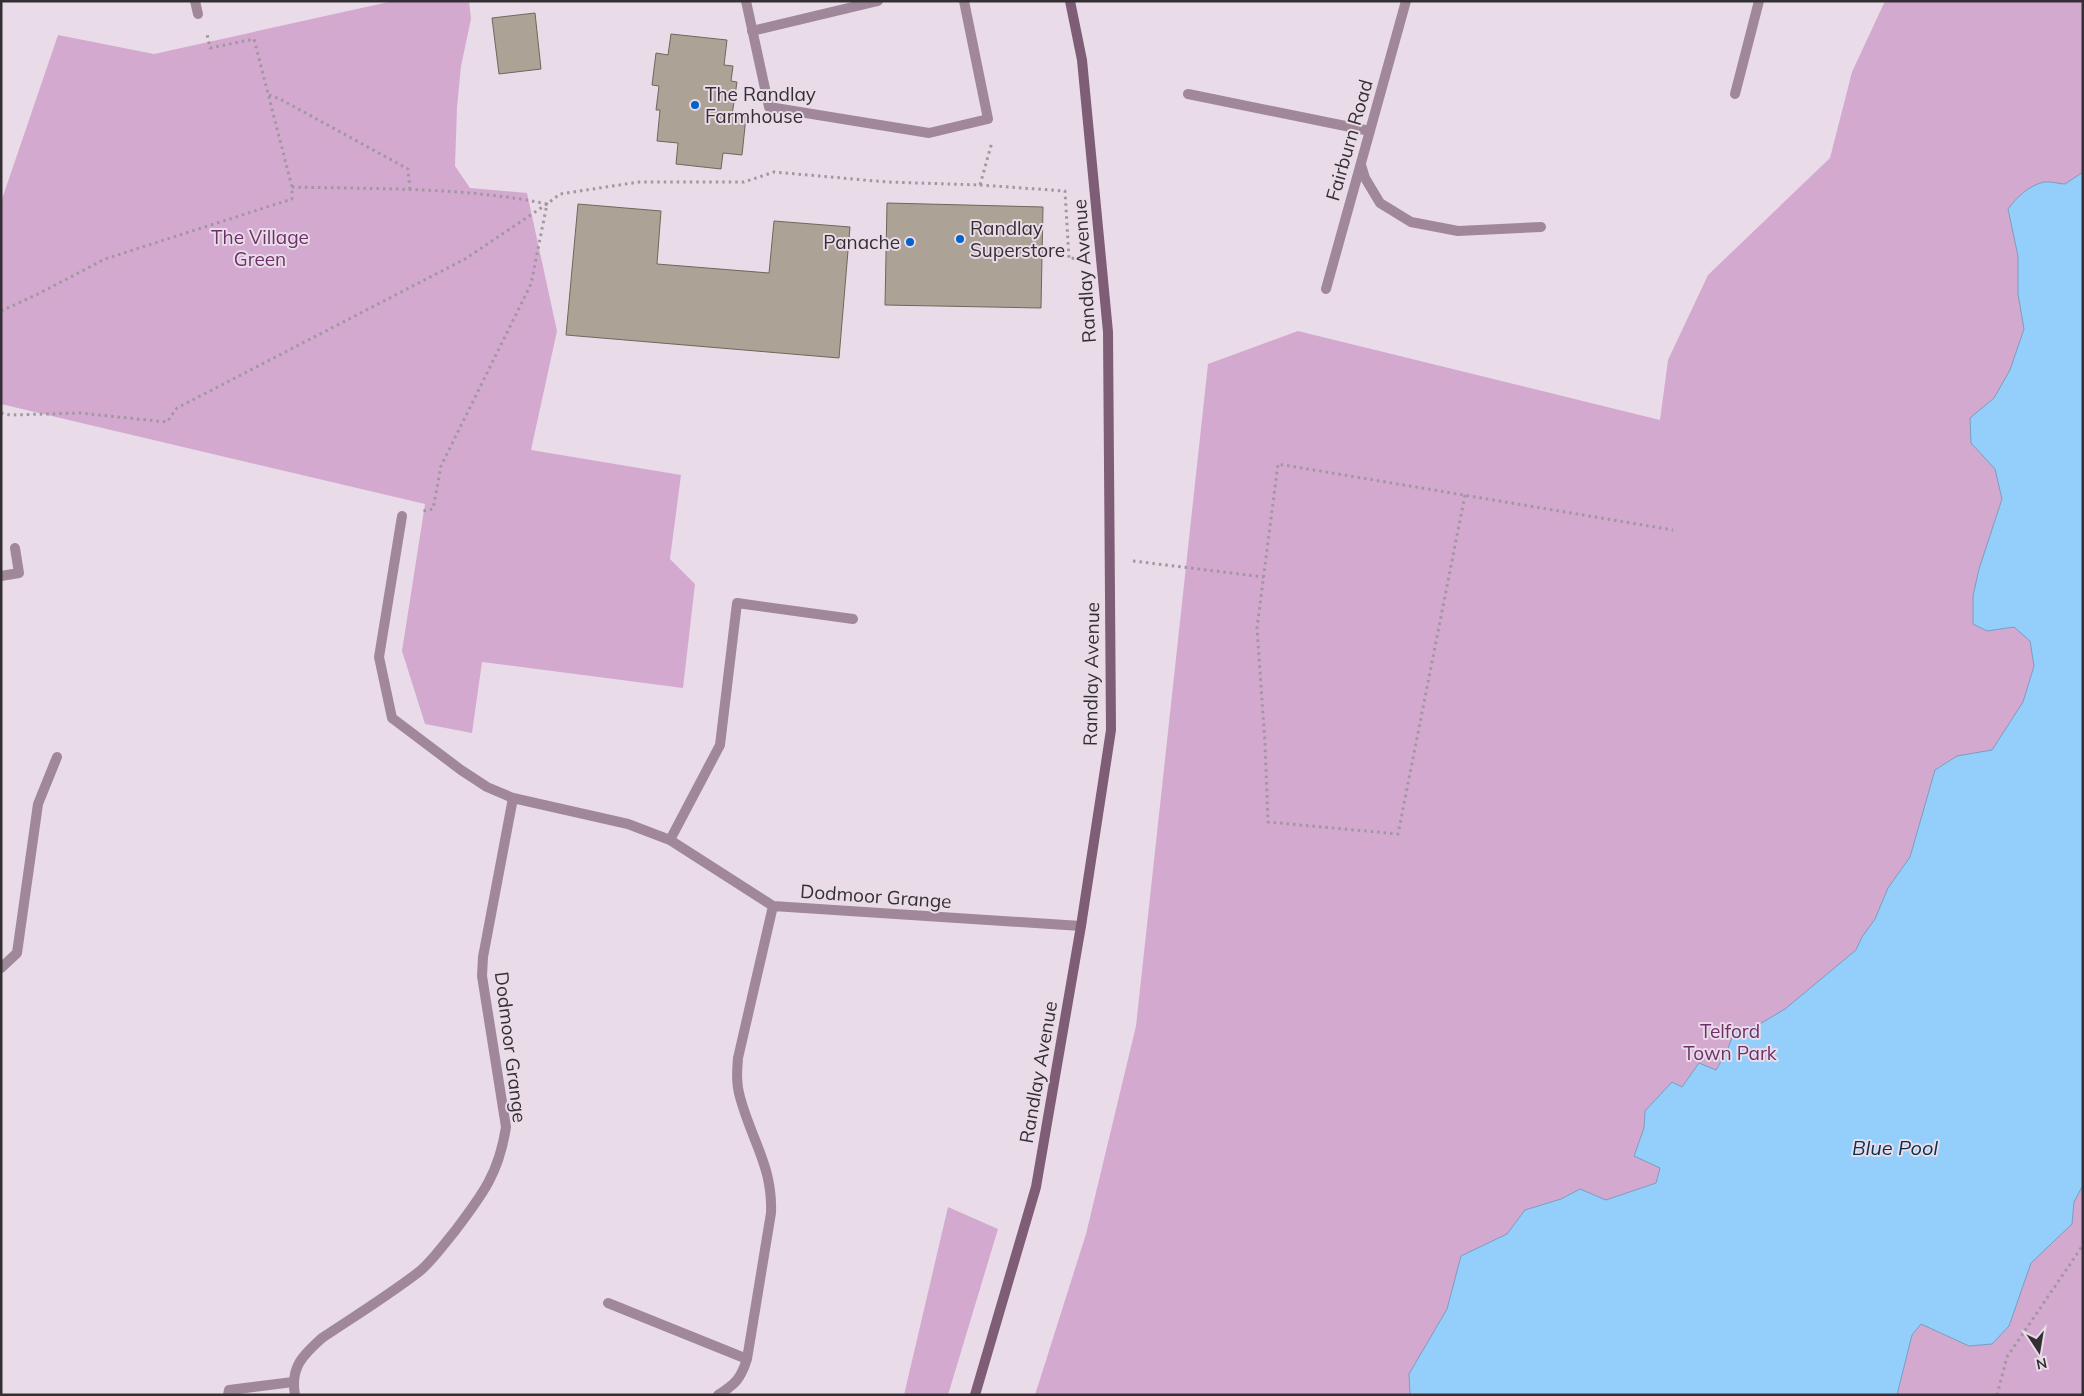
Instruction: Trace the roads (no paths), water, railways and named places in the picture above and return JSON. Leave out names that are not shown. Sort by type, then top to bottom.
[{"type":"street","points":[[195,1],[198,14]]},
{"type":"street","points":[[746,1],[769,107],[929,133],[988,119],[964,1]]},
{"type":"street","points":[[752,31],[878,1]]},
{"type":"street","name":"Randlay Avenue","points":[[975,1395],[1036,1187],[1081,926],[1111,730],[1108,332],[1082,60],[1070,1]]},
{"type":"street","name":"Fairburn Road","points":[[1326,289],[1406,1]]},
{"type":"street","points":[[1735,94],[1759,1]]},
{"type":"street","points":[[1188,94],[1370,131]]},
{"type":"street","points":[[1361,165],[1365,178],[1380,203],[1411,222],[1458,231],[1541,227]]},
{"type":"street","name":"Dodmoor Grange","points":[[402,516],[379,657],[392,718],[487,787],[513,798],[628,824],[670,840],[773,906],[1081,926]]},
{"type":"street","points":[[1,576],[20,573],[16,548]]},
{"type":"street","points":[[670,840],[720,745],[738,603],[854,619]]},
{"type":"street","points":[[1,968],[17,953],[38,804],[57,757]]},
{"type":"street","name":"Dodmoor Grange","points":[[295,1395],[293,1382],[296,1365],[308,1350],[322,1338],[421,1269],[439,1251],[484,1193],[496,1169],[503,1148],[506,1127],[482,976],[483,957],[513,798]]},
{"type":"street","points":[[718,1395],[730,1388],[742,1375],[771,1213],[772,1193],[769,1176],[740,1096],[737,1076],[738,1058],[773,906]]},
{"type":"street","points":[[608,1303],[746,1359]]},
{"type":"street","points":[[228,1395],[229,1390],[293,1382]]},
{"type":"water","name":"Blue Pool","points":[[2083,172],[2083,1185],[2074,1202],[2072,1224],[2031,1263],[2009,1326],[1992,1344],[1969,1346],[1921,1324],[1912,1335],[1897,1395],[1410,1395],[1409,1374],[1447,1309],[1461,1256],[1507,1234],[1525,1210],[1561,1199],[1580,1189],[1606,1200],[1656,1183],[1660,1168],[1634,1156],[1644,1128],[1645,1111],[1672,1082],[1682,1087],[1699,1063],[1716,1070],[1727,1051],[1734,1032],[1758,1025],[1785,1009],[1856,950],[1862,937],[1875,919],[1888,888],[1910,857],[1935,770],[1957,756],[1992,750],[2023,702],[2034,666],[2030,641],[2014,627],[1987,631],[1973,624],[1973,596],[1979,569],[2002,499],[1995,469],[1971,443],[1970,418],[1994,398],[2010,370],[2024,329],[2018,294],[2018,256],[2008,209],[2019,196],[2033,186],[2044,182],[2065,184]]},
{"type":"place","name":"The Randlay Farmhouse","points":[[695,105]]},
{"type":"place","name":"Randlay Superstore","points":[[960,239]]},
{"type":"place","name":"Panache","points":[[910,242]]},
{"type":"park label","name":"The Village Green","points":[[260,248]]},
{"type":"park label","name":"Telford Town Park","points":[[1730,1042]]}]
